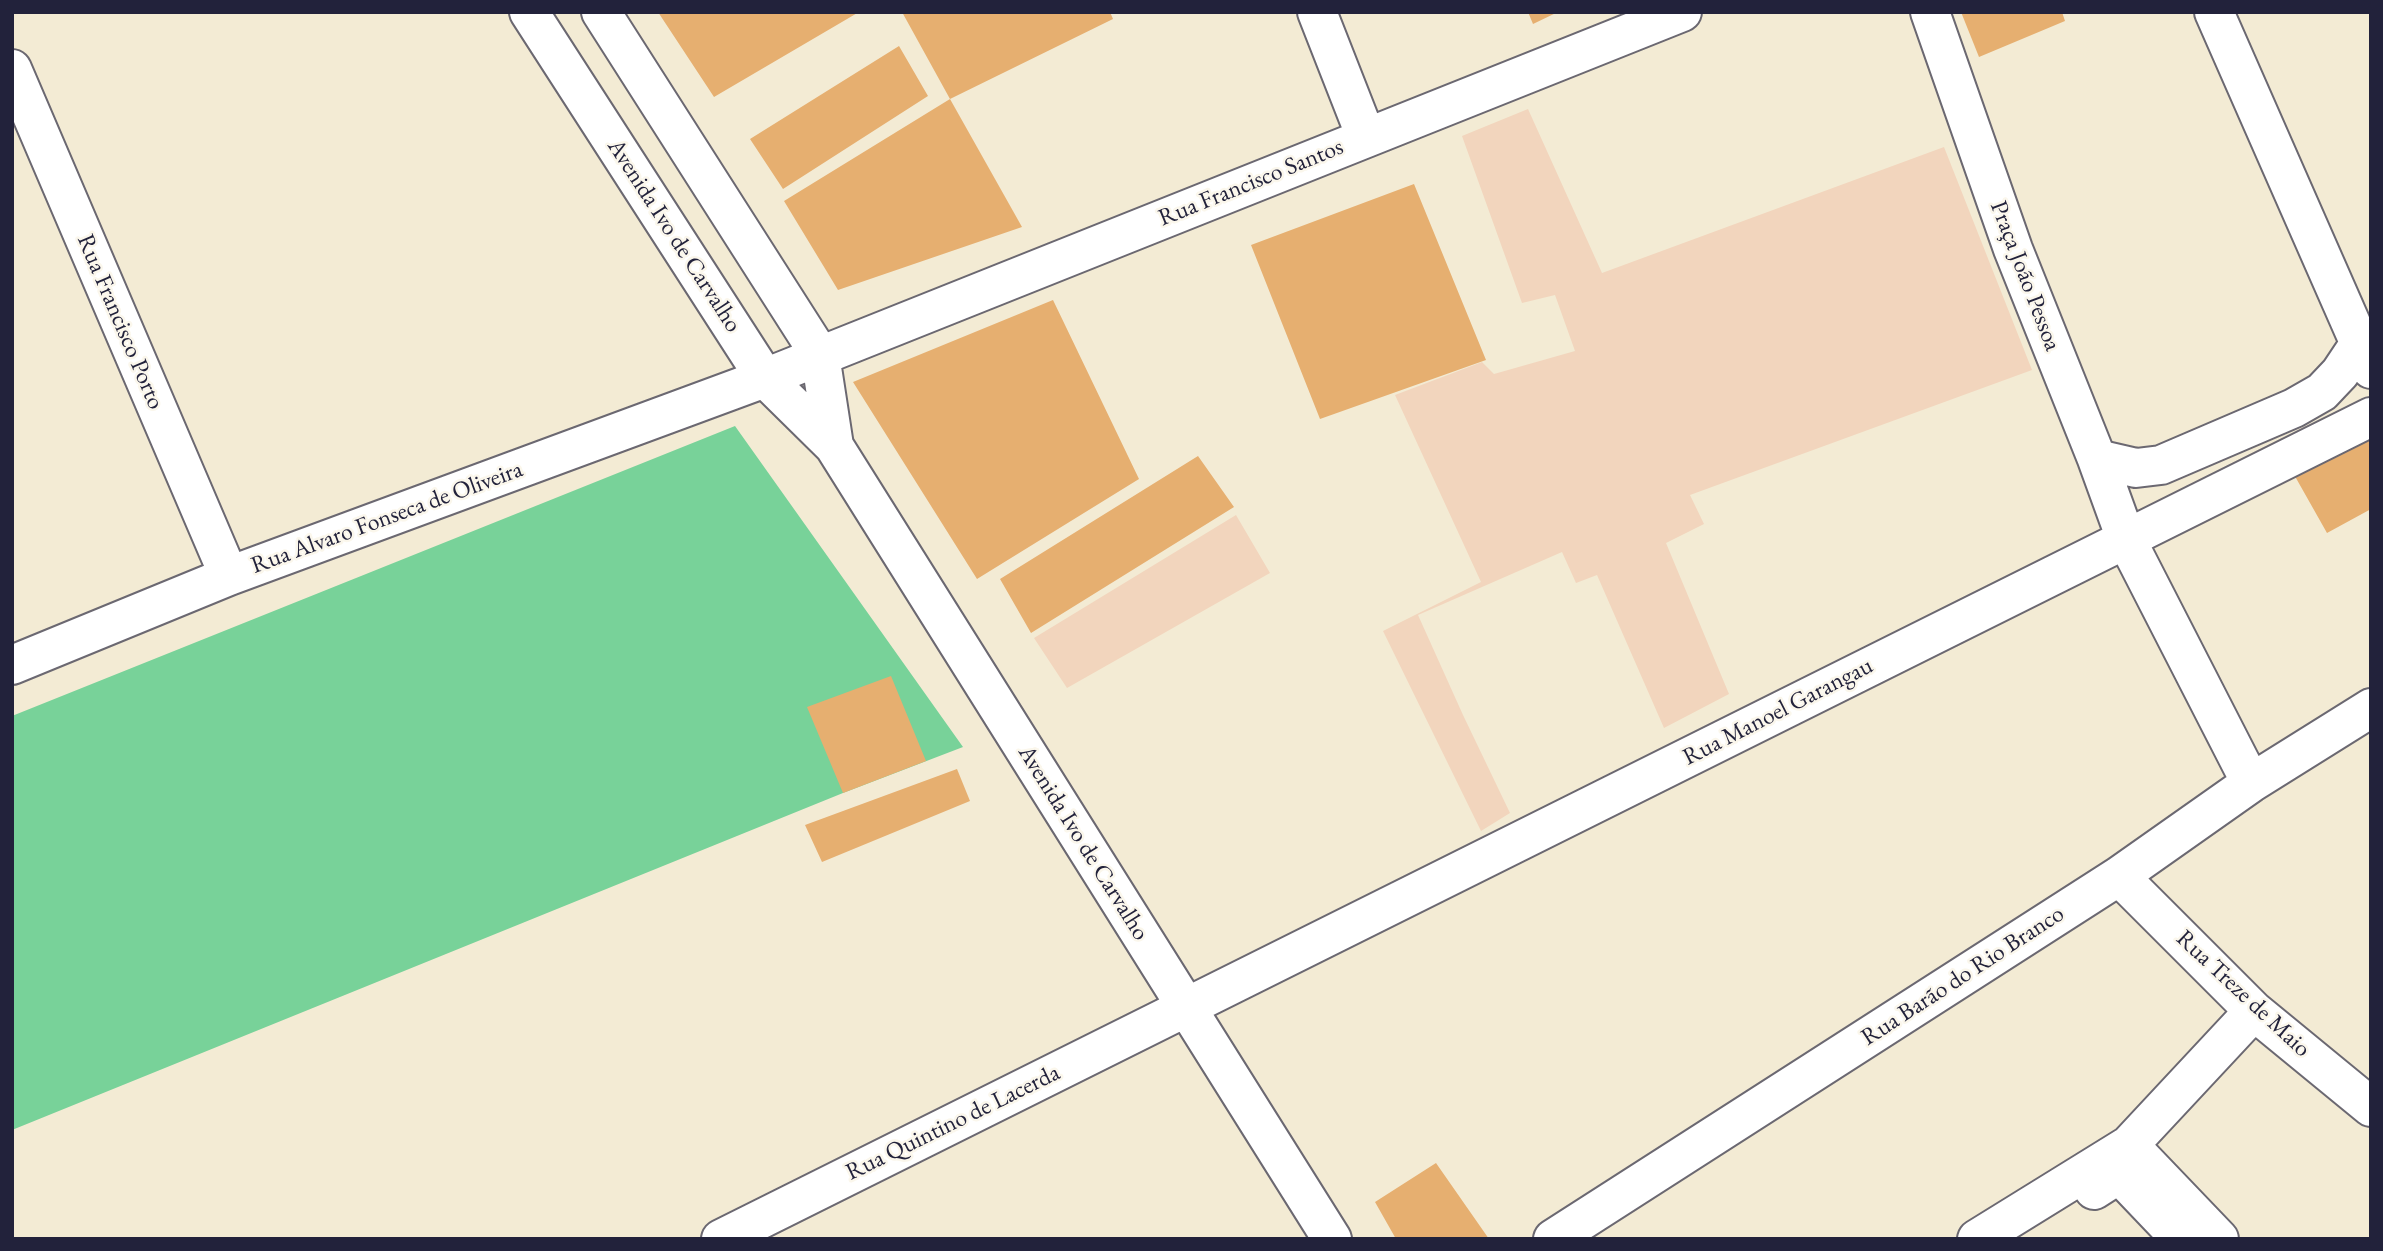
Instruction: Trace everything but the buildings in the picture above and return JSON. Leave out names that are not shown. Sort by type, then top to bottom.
[{"type":"street","name":"Avenida Ivo de Carvalho","points":[[530,12],[765,378],[834,446],[1332,1239]]},
{"type":"street","name":"Avenida Ivo de Carvalho","points":[[601,12],[820,355],[834,446]]},
{"type":"street","points":[[1317,12],[1366,137]]},
{"type":"street","name":"Rua Francisco Santos","points":[[765,378],[1682,12]]},
{"type":"street","name":"Praça João Pessoa","points":[[1930,12],[2013,249],[2126,539],[2250,783]]},
{"type":"street","points":[[2096,459],[2136,468],[2161,465],[2294,408],[2322,392],[2340,373],[2365,356],[2214,12]]},
{"type":"street","name":"Rua Francisco Porto","points":[[12,69],[229,576]]},
{"type":"street","name":"Rua Alvaro Fonseca de Oliveira","points":[[12,665],[229,576],[765,378]]},
{"type":"street","name":"Rua Manoel Garangau","points":[[1186,1007],[2371,418]]},
{"type":"street","name":"Rua Barão do Rio Branco","points":[[1553,1239],[2119,876],[2250,783],[2371,708]]},
{"type":"street","name":"Rua Treze de Maio","points":[[2119,876],[2254,1011],[2371,1107]]},
{"type":"street","name":"Rua Quintino de Lacerda","points":[[721,1239],[1186,1007]]},
{"type":"street","points":[[2019,1239],[2124,1160],[2254,1011]]},
{"type":"street","points":[[1977,1239],[2124,1160]]},
{"type":"street","points":[[2124,1160],[2181,1239]]},
{"type":"street","points":[[2124,1160],[2219,1239]]},
{"type":"shaded area","points":[[1528,109],[1602,273],[1944,147],[2032,370],[1690,495],[1704,524],[1666,543],[1729,694],[1664,728],[1597,575],[1576,583],[1562,552],[1418,615],[1510,813],[1481,831],[1383,631],[1481,582],[1395,395],[1482,362],[1494,374],[1575,351],[1555,295],[1522,303],[1462,136]]},
{"type":"shaded area","points":[[1236,515],[1270,573],[1067,688],[1034,638]]},
{"type":"green space","points":[[735,426],[963,747],[843,793],[12,1130],[12,716]]}]
